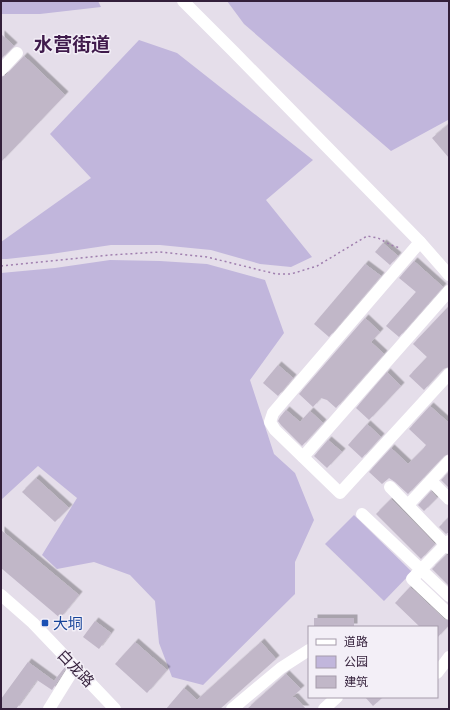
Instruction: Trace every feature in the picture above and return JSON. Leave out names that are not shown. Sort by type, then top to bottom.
[{"type":"street","points":[[183,1],[420,242],[449,275]]},
{"type":"street","points":[[1,70],[17,53]]},
{"type":"street","points":[[420,242],[273,414],[270,422],[274,430],[340,492],[449,374]]},
{"type":"street","points":[[303,457],[449,291]]},
{"type":"street","points":[[408,505],[449,461]]},
{"type":"street","points":[[431,481],[449,499]]},
{"type":"street","points":[[390,487],[448,544],[412,579],[449,614]]},
{"type":"street","points":[[362,514],[449,596]]},
{"type":"street","name":"白龙路","points":[[1,595],[33,623],[115,709]]},
{"type":"street","points":[[232,709],[281,668],[308,651]]},
{"type":"street","points":[[438,672],[449,657]]},
{"type":"street","points":[[49,709],[75,667]]},
{"type":"street","points":[[324,709],[337,698]]},
{"type":"path","points":[[1,266],[110,255],[160,252],[208,257],[276,274],[291,274],[317,266],[367,236],[378,238],[391,245],[411,252]]},
{"type":"green space","points":[[1,1],[98,1],[101,7],[40,14],[1,14]]},
{"type":"green space","points":[[227,1],[449,1],[449,120],[391,151],[244,24]]},
{"type":"green space","points":[[139,40],[177,53],[313,160],[266,200],[312,257],[291,267],[260,264],[211,250],[160,245],[111,245],[51,254],[1,259],[1,242],[91,178],[50,134]]},
{"type":"green space","points":[[110,260],[207,264],[265,280],[284,333],[250,380],[274,454],[295,473],[314,520],[295,562],[295,594],[203,685],[172,677],[159,643],[155,601],[130,575],[94,562],[57,569],[42,555],[77,498],[38,466],[1,500],[1,273],[55,268]]},
{"type":"green space","points":[[354,515],[412,572],[384,601],[325,544]]},
{"type":"building","points":[[1,34],[14,46],[1,59]]},
{"type":"building","points":[[24,56],[65,95],[1,162],[1,77],[6,75]]},
{"type":"building","points":[[449,124],[449,158],[432,138]]},
{"type":"building","points":[[383,243],[398,256],[390,265],[375,252]]},
{"type":"building","points":[[414,261],[443,287],[399,337],[386,326],[416,292],[399,278]]},
{"type":"building","points":[[365,264],[381,276],[329,337],[314,324]]},
{"type":"building","points":[[449,306],[449,367],[443,369],[424,390],[409,376],[427,357],[413,344]]},
{"type":"building","points":[[365,318],[380,332],[371,342],[384,354],[336,408],[327,400],[321,398],[313,407],[299,394]]},
{"type":"building","points":[[278,365],[293,378],[278,396],[263,383]]},
{"type":"building","points":[[387,372],[401,386],[369,420],[356,408]]},
{"type":"building","points":[[430,406],[449,423],[449,454],[444,456],[408,494],[389,478],[382,484],[369,472],[391,448],[408,464],[423,449],[426,445],[409,429]]},
{"type":"building","points":[[286,410],[300,422],[310,411],[323,423],[302,446],[278,421]]},
{"type":"building","points":[[367,424],[381,437],[362,458],[348,445]]},
{"type":"building","points":[[328,440],[342,452],[327,468],[314,456]]},
{"type":"building","points":[[449,472],[449,486],[448,487],[441,480]]},
{"type":"building","points":[[36,478],[69,508],[55,522],[22,492]]},
{"type":"building","points":[[431,491],[437,498],[424,511],[418,505]]},
{"type":"building","points":[[391,499],[435,544],[421,559],[376,514]]},
{"type":"building","points":[[449,517],[449,532],[446,534],[439,527]]},
{"type":"building","points":[[1,530],[79,595],[60,618],[1,568]]},
{"type":"building","points":[[446,555],[449,555],[449,586],[432,569]]},
{"type":"building","points":[[410,587],[444,619],[449,621],[449,625],[438,637],[438,626],[419,626],[395,603]]},
{"type":"building","points":[[314,618],[354,618],[354,626],[314,626]]},
{"type":"building","points":[[95,621],[111,633],[99,649],[83,637]]},
{"type":"building","points":[[135,642],[167,670],[147,693],[115,664]]},
{"type":"building","points":[[261,642],[276,659],[220,709],[166,709],[184,688],[197,700]]},
{"type":"building","points":[[28,662],[54,681],[65,667],[66,668],[52,690],[37,680],[16,709],[1,709],[1,699]]},
{"type":"building","points":[[286,674],[301,689],[292,697],[295,697],[306,709],[247,709]]},
{"type":"building","points":[[366,698],[382,698],[373,706]]},
{"type":"place","name":"大垌","points":[[45,623]]},
{"type":"district","name":"水营街道","points":[[72,44]]}]
